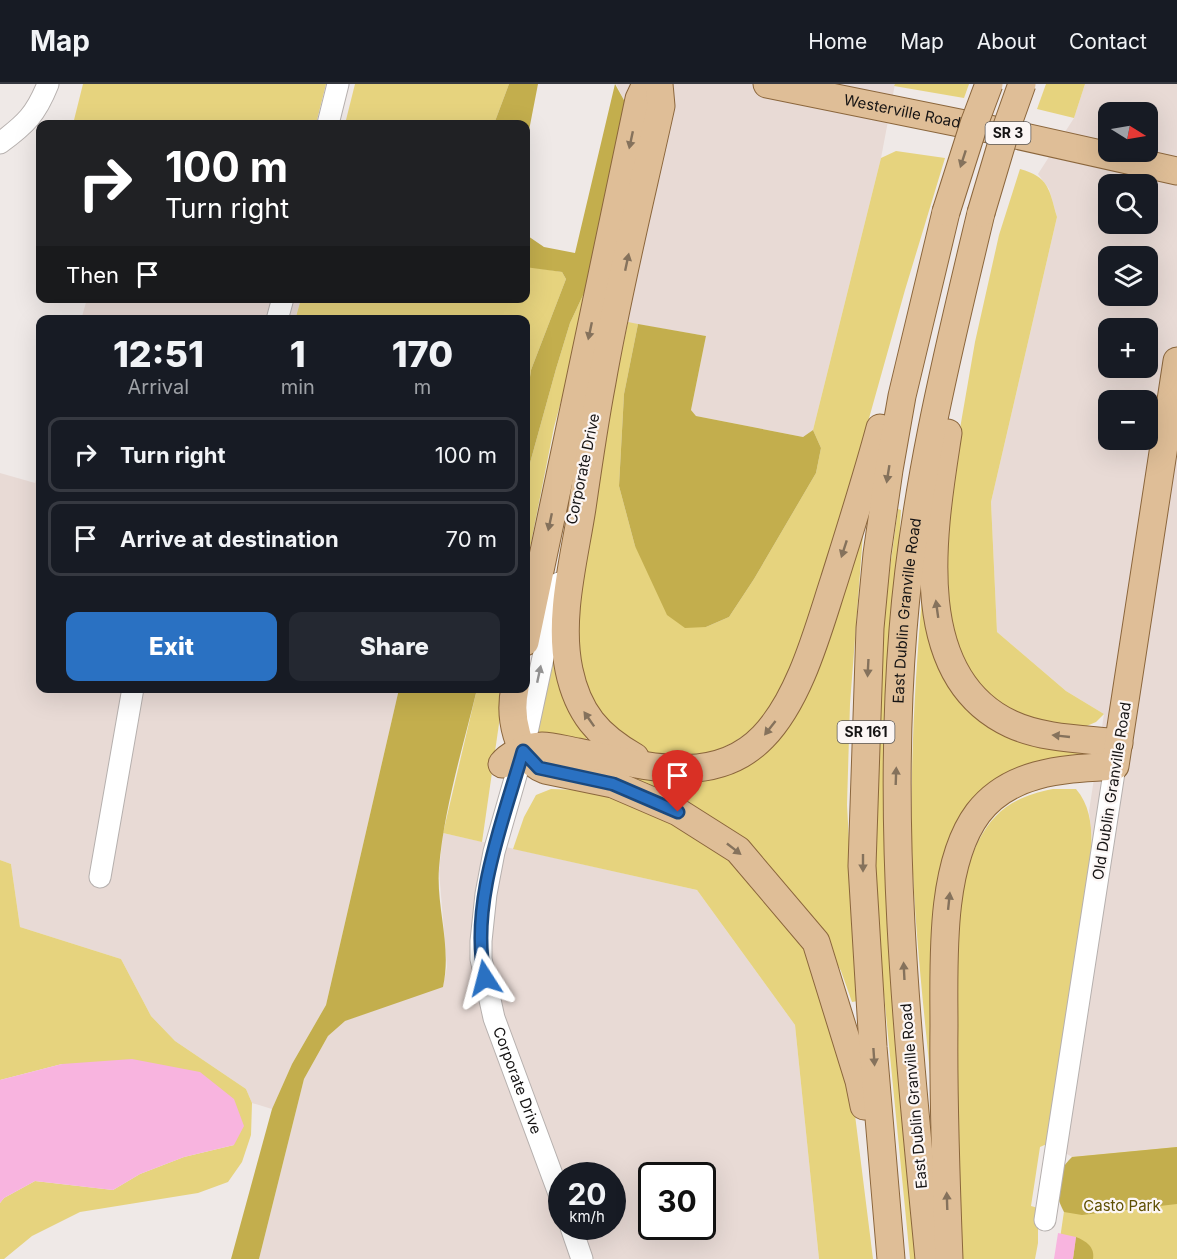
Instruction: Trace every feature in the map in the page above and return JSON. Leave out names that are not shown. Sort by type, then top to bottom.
[{"type":"main road","name":"Corporate Drive","points":[[530,618],[639,99],[646,84]]},
{"type":"main road","name":"Corporate Drive","points":[[602,381],[661,106],[659,84]]},
{"type":"main road","name":"Westerville Road","points":[[767,84],[989,129],[1177,171]]},
{"type":"main road","name":"SR 161","points":[[891,1259],[873,1047],[862,866],[869,639],[877,554],[892,449],[911,355],[946,212],[989,84]]},
{"type":"main road","name":"East Dublin Granville Road","points":[[929,1259],[909,1044],[898,857],[896,783],[903,630],[921,481],[941,380],[981,213],[1022,84]]},
{"type":"main road","points":[[512,758],[544,746],[670,769],[706,768],[722,764],[742,754],[762,738],[772,726],[794,689],[826,605],[864,487],[892,385],[946,212]]},
{"type":"main road","points":[[981,213],[938,505],[934,581],[944,647],[954,670],[976,701],[1012,725],[1117,755]]},
{"type":"main road","name":"Old Dublin Granville Road","points":[[1117,755],[1177,361]]},
{"type":"main road","points":[[602,381],[569,593],[565,636],[566,656],[573,687],[581,707],[592,724],[605,738],[652,766]]},
{"type":"main road","points":[[512,758],[517,736],[514,694]]},
{"type":"main road","points":[[949,1259],[943,1109],[944,959],[949,897],[957,855],[978,812],[1005,789],[1042,772],[1117,755]]},
{"type":"main road","points":[[512,758],[539,768],[613,784],[678,812],[738,850],[816,942],[859,1081],[887,1228]]},
{"type":"street","points":[[0,143],[20,128],[38,109],[48,84]]},
{"type":"street","points":[[329,120],[338,84]]},
{"type":"street","name":"Corporate Drive","points":[[530,683],[602,381]]},
{"type":"street","points":[[100,877],[132,693]]},
{"type":"street","name":"Corporate Drive","points":[[528,693],[512,758],[483,913],[481,959],[494,1018],[548,1164]]},
{"type":"street","name":"Old Dublin Granville Road","points":[[1045,1220],[1117,755]]},
{"type":"street","points":[[575,1240],[582,1259]]},
{"type":"shaded area","points":[[616,84],[895,84],[881,158],[813,430],[803,437],[696,416],[691,410],[706,336],[583,315],[625,102]]},
{"type":"shaded area","points":[[1085,84],[1177,84],[1177,1147],[1072,1157],[1049,1143],[1092,838],[1089,811],[1104,714],[1066,691],[997,632],[991,502],[1057,217],[1049,189],[1038,174],[1074,118]]},
{"type":"shaded area","points":[[86,303],[300,303],[296,315],[82,315]]},
{"type":"shaded area","points":[[0,473],[35,483],[36,480],[36,693],[398,693],[326,1005],[292,1064],[272,1109],[252,1103],[246,1089],[175,1041],[151,1016],[121,959],[20,927],[11,864],[0,860]]},
{"type":"shaded area","points":[[443,833],[697,890],[795,1025],[819,1259],[259,1259],[304,1079],[328,1036],[344,1021],[443,986],[447,967],[439,871]]},
{"type":"shaded area","points":[[132,1059],[200,1072],[234,1099],[244,1126],[234,1145],[184,1157],[140,1174],[113,1190],[35,1181],[4,1198],[0,1203],[0,1080],[62,1064]]},
{"type":"shaded area","points":[[1058,1233],[1076,1237],[1073,1259],[1054,1259]]},
{"type":"green space","points":[[83,84],[326,84],[317,120],[74,120]]},
{"type":"green space","points":[[355,84],[509,84],[496,120],[346,120]]},
{"type":"green space","points":[[509,84],[538,84],[530,125],[530,120],[496,120]]},
{"type":"green space","points":[[615,84],[625,102],[591,278],[570,323],[530,463],[531,370],[566,279],[562,272],[530,268],[530,237],[544,247],[575,253]]},
{"type":"green space","points":[[895,84],[969,84],[964,98],[894,86]]},
{"type":"green space","points":[[1046,84],[1085,84],[1074,118],[1037,109]]},
{"type":"green space","points":[[896,151],[945,158],[905,290],[836,536],[800,648],[771,708],[755,727],[734,742],[714,752],[687,757],[667,757],[642,750],[603,721],[578,677],[575,622],[608,416],[628,322],[638,324],[624,394],[619,486],[635,546],[706,627],[729,617],[816,473],[821,448],[813,430],[881,158]]},
{"type":"green space","points":[[1020,169],[1037,176],[1046,185],[1057,217],[991,502],[997,632],[1066,691],[1104,714],[1096,722],[1082,728],[1041,725],[990,702],[956,648],[945,587],[947,535],[958,440],[975,342],[999,235]]},
{"type":"green space","points":[[530,267],[562,272],[566,279],[530,377],[530,315],[296,315],[300,303],[530,303]]},
{"type":"green space","points":[[591,278],[578,339],[554,427],[530,548],[530,463],[570,323]]},
{"type":"green space","points":[[638,324],[706,336],[691,410],[696,416],[803,437],[813,430],[821,448],[816,473],[754,579],[729,617],[706,627],[685,628],[667,615],[635,546],[619,486],[624,394]]},
{"type":"green space","points":[[898,509],[901,510],[889,715],[924,1259],[910,1259],[882,974],[874,844],[881,634]]},
{"type":"green space","points":[[859,532],[863,534],[850,704],[847,805],[858,1001],[852,1002],[841,971],[814,922],[782,881],[554,756],[747,760]]},
{"type":"green space","points":[[922,596],[952,683],[1091,751],[1090,754],[972,811],[933,1104],[918,945],[912,850],[914,723]]},
{"type":"green space","points":[[551,660],[559,662],[589,734],[585,741],[539,736],[537,732]]},
{"type":"green space","points":[[398,693],[476,693],[441,845],[439,883],[446,957],[443,987],[345,1021],[328,1036],[304,1079],[259,1259],[231,1259],[272,1109],[292,1064],[326,1005]]},
{"type":"green space","points":[[476,693],[503,693],[482,842],[443,833]]},
{"type":"green space","points":[[551,789],[579,790],[632,802],[687,828],[736,862],[808,946],[852,1091],[873,1259],[819,1259],[795,1025],[697,890],[513,849],[524,817],[536,795]]},
{"type":"green space","points":[[1053,789],[1076,789],[1082,797],[1090,822],[1091,860],[1049,1143],[1040,1147],[1031,1206],[1038,1208],[1038,1243],[1035,1259],[962,1259],[957,984],[958,935],[964,886],[978,842],[992,820],[1018,800]]},
{"type":"green space","points":[[0,860],[11,864],[20,927],[121,959],[151,1016],[175,1041],[246,1089],[252,1103],[251,1135],[242,1162],[228,1182],[198,1193],[80,1212],[32,1236],[4,1259],[0,1259],[0,1203],[4,1198],[35,1181],[113,1190],[140,1174],[184,1157],[234,1145],[62,1064],[0,1080]]},
{"type":"green space","name":"Casto Park","points":[[1177,1147],[1177,1259],[1057,1259],[1072,1157]]},
{"type":"green space","points":[[1177,1147],[1177,1204],[1082,1215],[1064,1212],[1058,1196],[1058,1176],[1072,1157]]},
{"type":"green space","points":[[1076,1237],[1089,1245],[1093,1251],[1093,1259],[1073,1259]]},
{"type":"route","points":[[485,978],[481,959],[481,941],[486,894],[494,852],[523,751],[539,768],[613,784],[678,812]]}]
